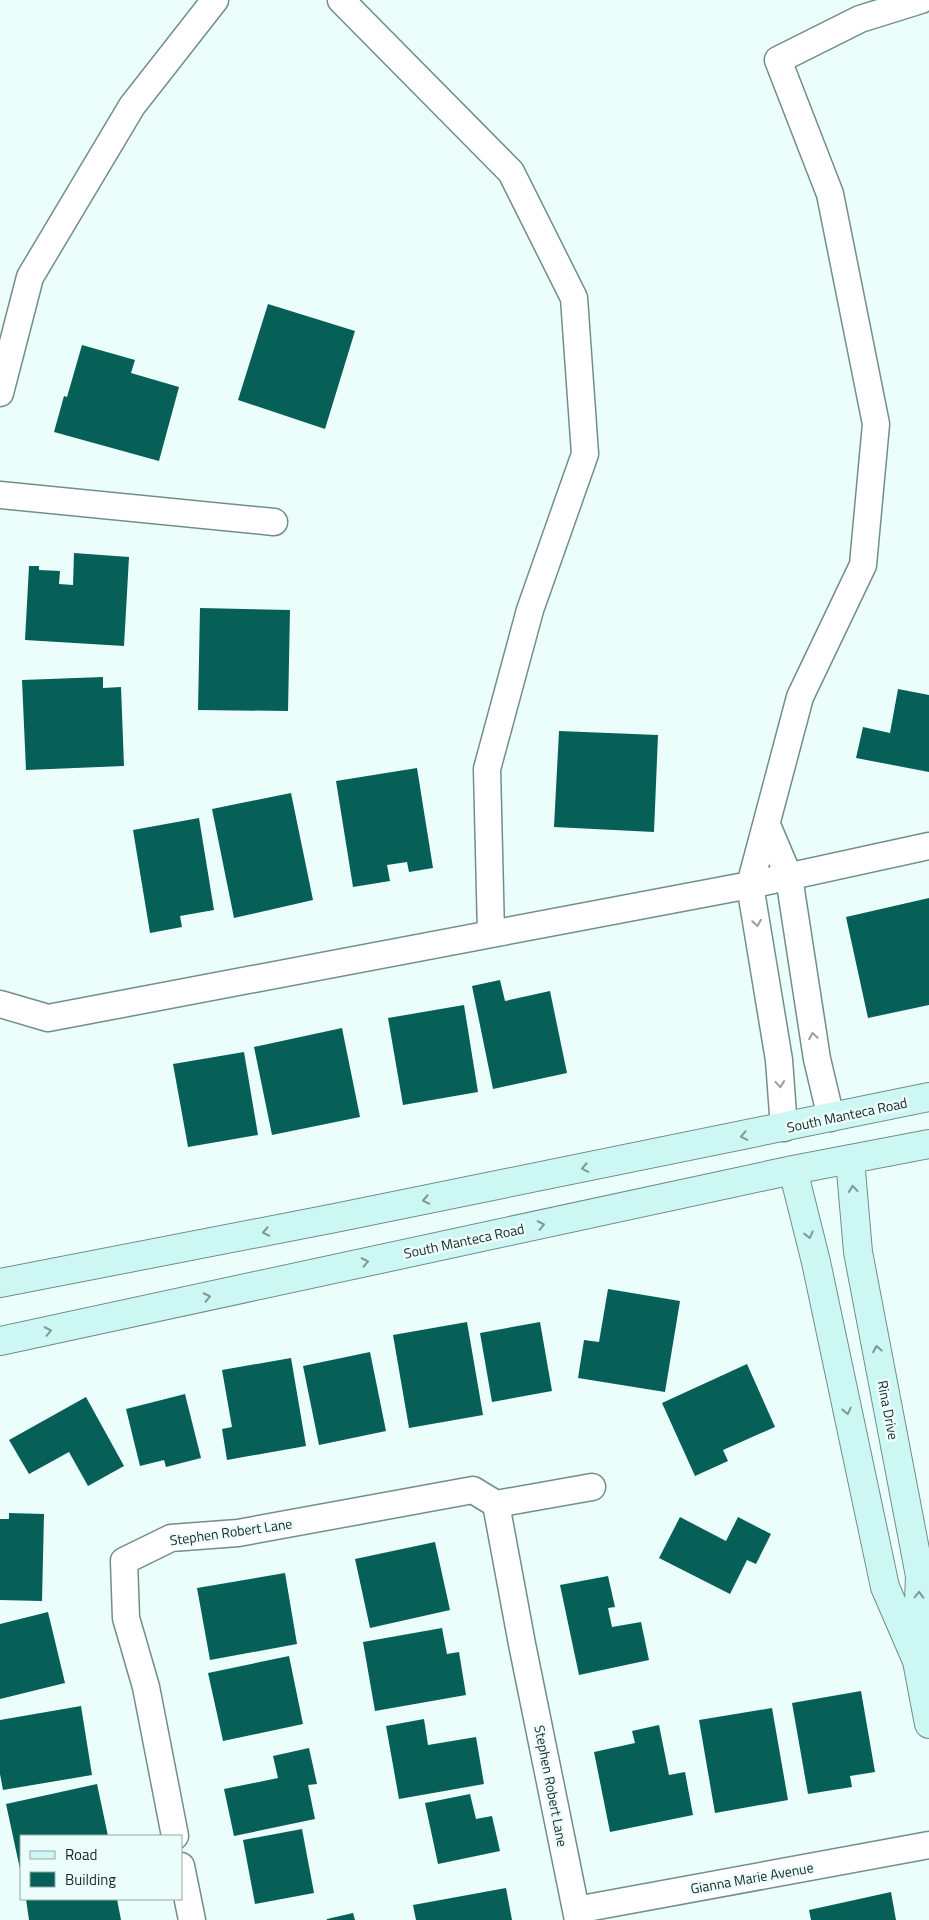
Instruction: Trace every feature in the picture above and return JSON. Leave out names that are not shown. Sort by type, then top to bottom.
[{"type":"street","points":[[0,393],[30,277],[132,106],[215,0]]},
{"type":"street","points":[[341,0],[511,172],[574,298],[585,454],[530,610],[488,769],[491,934]]},
{"type":"street","points":[[784,1128],[778,1060],[750,885],[800,697],[863,565],[876,424],[830,194],[778,60],[860,19],[921,0]]},
{"type":"street","points":[[0,495],[274,522]]},
{"type":"street","points":[[767,825],[789,877],[817,1059],[831,1118]]},
{"type":"street","points":[[0,1004],[48,1018],[750,885],[929,846]]},
{"type":"street","name":"South Manteca Road","points":[[0,1283],[335,1218],[929,1097]]},
{"type":"street","name":"South Manteca Road","points":[[0,1341],[793,1170],[929,1144]]},
{"type":"street","name":"Rina Drive","points":[[850,1159],[858,1252],[920,1576],[917,1661]]},
{"type":"street","name":"Rina Drive","points":[[793,1170],[816,1262],[885,1587],[917,1661],[929,1724]]},
{"type":"street","points":[[496,1504],[592,1487]]},
{"type":"street","name":"Stephen Robert Lane","points":[[175,1835],[146,1687],[126,1618],[124,1561],[171,1538],[238,1533],[473,1490],[496,1504],[522,1644],[577,1915]]},
{"type":"street","name":"Gianna Marie Avenue","points":[[577,1915],[929,1845]]},
{"type":"street","points":[[182,1871],[192,1920]]},
{"type":"building","points":[[268,304],[355,331],[325,429],[238,400]]},
{"type":"building","points":[[82,345],[135,360],[131,373],[179,387],[159,461],[54,432],[64,396],[67,397]]},
{"type":"building","points":[[74,553],[129,557],[124,646],[25,640],[29,566],[39,566],[39,570],[60,571],[59,584],[73,585]]},
{"type":"building","points":[[200,608],[290,610],[288,711],[198,710]]},
{"type":"building","points":[[103,677],[103,688],[121,687],[124,766],[26,770],[22,680]]},
{"type":"building","points":[[898,689],[929,695],[929,772],[856,758],[863,727],[890,733]]},
{"type":"building","points":[[559,731],[658,735],[654,832],[554,827]]},
{"type":"building","points":[[417,768],[433,868],[409,872],[407,862],[387,865],[390,881],[353,887],[336,781]]},
{"type":"building","points":[[291,793],[313,900],[234,918],[212,809]]},
{"type":"building","points":[[199,818],[214,910],[180,916],[182,927],[150,933],[133,830]]},
{"type":"building","points":[[929,898],[929,1005],[868,1018],[846,917]]},
{"type":"building","points":[[500,980],[505,1001],[550,991],[567,1073],[493,1089],[472,986]]},
{"type":"building","points":[[464,1005],[478,1092],[403,1105],[388,1018]]},
{"type":"building","points":[[342,1028],[360,1117],[272,1135],[254,1047]]},
{"type":"building","points":[[244,1052],[258,1135],[188,1147],[173,1064]]},
{"type":"building","points":[[608,1289],[680,1301],[665,1392],[578,1378],[584,1340],[599,1342]]},
{"type":"building","points":[[467,1322],[483,1415],[409,1428],[393,1335]]},
{"type":"building","points":[[540,1322],[552,1391],[492,1402],[480,1333]]},
{"type":"building","points":[[370,1352],[386,1431],[319,1445],[303,1366]]},
{"type":"building","points":[[291,1358],[306,1446],[227,1460],[222,1429],[232,1427],[222,1370]]},
{"type":"building","points":[[747,1364],[775,1427],[723,1450],[728,1461],[695,1476],[662,1403]]},
{"type":"building","points":[[185,1394],[201,1458],[166,1467],[164,1460],[140,1466],[126,1409]]},
{"type":"building","points":[[86,1397],[124,1466],[88,1486],[69,1452],[29,1474],[9,1440]]},
{"type":"building","points":[[9,1513],[44,1514],[42,1601],[0,1600],[0,1519],[9,1519]]},
{"type":"building","points":[[680,1517],[726,1541],[738,1517],[771,1534],[756,1564],[747,1560],[730,1594],[659,1558]]},
{"type":"building","points":[[435,1542],[450,1610],[370,1628],[355,1559]]},
{"type":"building","points":[[285,1573],[297,1644],[210,1660],[197,1588]]},
{"type":"building","points":[[608,1576],[615,1607],[608,1608],[612,1627],[641,1622],[649,1660],[579,1675],[560,1585]]},
{"type":"building","points":[[48,1612],[65,1683],[0,1699],[0,1624]]},
{"type":"building","points":[[442,1628],[447,1654],[459,1652],[466,1695],[375,1711],[363,1642]]},
{"type":"building","points":[[289,1656],[303,1724],[223,1741],[208,1673]]},
{"type":"building","points":[[861,1691],[875,1772],[850,1776],[852,1787],[808,1794],[792,1703]]},
{"type":"building","points":[[81,1706],[92,1775],[3,1790],[0,1774],[0,1720]]},
{"type":"building","points":[[772,1708],[788,1800],[715,1813],[699,1720]]},
{"type":"building","points":[[424,1719],[428,1745],[476,1737],[484,1784],[399,1799],[386,1726]]},
{"type":"building","points":[[659,1725],[669,1775],[685,1772],[693,1815],[610,1832],[594,1752],[635,1743],[632,1731]]},
{"type":"building","points":[[309,1748],[317,1784],[308,1785],[315,1819],[234,1836],[224,1789],[278,1778],[273,1756]]},
{"type":"building","points":[[97,1784],[108,1835],[20,1835],[20,1869],[6,1804]]},
{"type":"building","points":[[470,1794],[476,1819],[492,1816],[500,1851],[438,1864],[425,1803]]},
{"type":"building","points":[[302,1829],[314,1893],[255,1904],[243,1840]]},
{"type":"building","points":[[506,1888],[512,1920],[416,1920],[413,1905]]},
{"type":"building","points":[[891,1892],[896,1920],[811,1920],[809,1910]]},
{"type":"building","points":[[26,1900],[117,1900],[121,1920],[29,1920]]},
{"type":"building","points":[[353,1913],[355,1920],[327,1920],[327,1919]]}]
